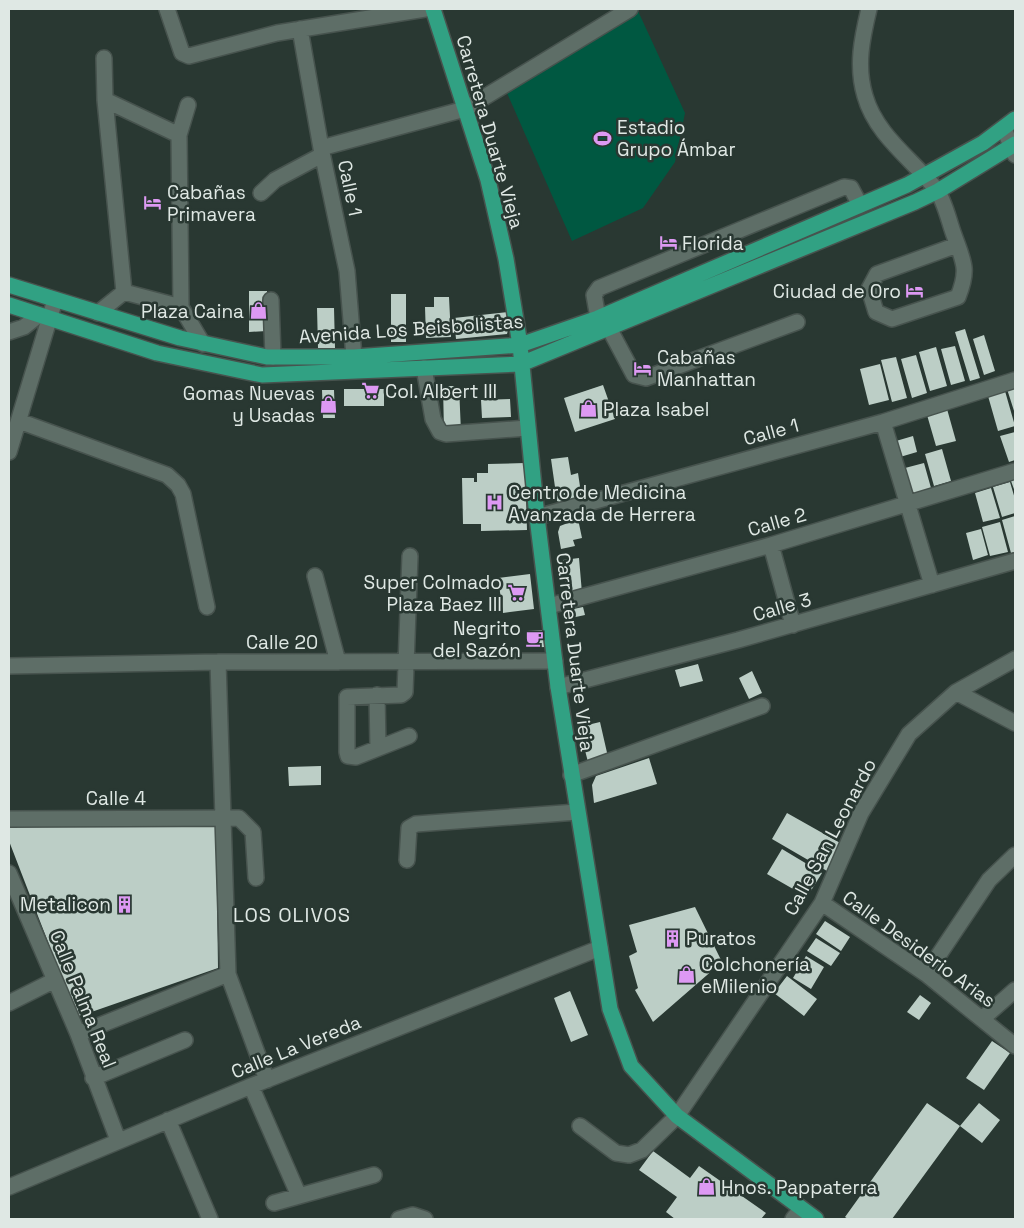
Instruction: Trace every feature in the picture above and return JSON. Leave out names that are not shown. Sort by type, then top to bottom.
[{"type":"main road","name":"Carretera Duarte Vieja","points":[[433,9],[488,180],[506,259],[520,345],[537,517],[558,687],[610,1009],[631,1066],[677,1116],[797,1214],[816,1219]]},
{"type":"main road","name":"Avenida Los Beisbolistas","points":[[9,305],[157,352],[262,375],[521,364],[604,323],[907,185],[982,143],[1009,124]]},
{"type":"main road","name":"Avenida Los Beisbolistas","points":[[9,286],[203,344],[273,357],[354,356],[520,345],[604,323],[938,191],[1014,148]]},
{"type":"street","points":[[166,9],[185,56],[255,38],[300,29],[425,9]]},
{"type":"street","points":[[261,193],[275,180],[322,151],[465,109],[630,9]]},
{"type":"street","points":[[868,9],[859,56],[865,96],[882,131],[938,191],[965,267],[965,279],[958,298],[892,319],[876,312],[869,289],[877,274],[957,246]]},
{"type":"street","name":"Calle 1","points":[[300,29],[346,271],[354,356]]},
{"type":"street","points":[[104,58],[105,100],[124,292]]},
{"type":"street","points":[[105,100],[179,136]]},
{"type":"street","points":[[188,105],[179,136],[181,307],[203,344]]},
{"type":"street","points":[[1009,124],[1014,148]]},
{"type":"street","points":[[797,322],[646,378],[634,375],[604,323],[594,295],[599,288],[844,187],[851,188],[860,205]]},
{"type":"street","points":[[124,292],[181,307]]},
{"type":"street","points":[[98,313],[124,292]]},
{"type":"street","points":[[9,452],[44,316],[55,300]]},
{"type":"street","points":[[271,300],[273,357]]},
{"type":"street","points":[[9,332],[24,327],[44,316]]},
{"type":"street","points":[[424,368],[433,419],[440,432],[446,434],[528,428]]},
{"type":"street","name":"Calle 1","points":[[537,517],[883,422],[1015,380]]},
{"type":"street","points":[[18,422],[167,475],[173,479],[182,494],[207,607]]},
{"type":"street","points":[[883,422],[932,585]]},
{"type":"street","name":"Calle 2","points":[[549,606],[771,545],[1015,471]]},
{"type":"street","points":[[771,545],[793,624]]},
{"type":"street","points":[[408,736],[356,757],[348,756],[346,701],[350,695],[400,695],[405,692],[410,556]]},
{"type":"street","name":"Calle 3","points":[[558,687],[793,624],[1015,561]]},
{"type":"street","points":[[315,576],[338,662]]},
{"type":"street","name":"Calle San Leonardo","points":[[580,1126],[616,1153],[630,1155],[642,1150],[677,1116],[822,903],[861,814],[910,734],[956,692],[1015,659]]},
{"type":"street","name":"Calle 20","points":[[9,666],[218,662],[555,661]]},
{"type":"street","points":[[218,662],[228,974],[267,1080]]},
{"type":"street","points":[[956,692],[1015,723]]},
{"type":"street","points":[[377,695],[378,748]]},
{"type":"street","points":[[571,775],[762,706]]},
{"type":"street","points":[[407,860],[408,828],[416,824],[577,812]]},
{"type":"street","name":"Calle 4","points":[[9,819],[239,818],[253,832],[256,878]]},
{"type":"street","points":[[926,974],[989,880],[1015,855]]},
{"type":"street","name":"Calle Palma Real","points":[[9,873],[78,1034],[93,1078],[118,1140]]},
{"type":"street","name":"Calle Desiderio Arias","points":[[822,903],[926,974],[1015,1046]]},
{"type":"street","name":"Calle La Vereda","points":[[9,1187],[118,1140],[600,948]]},
{"type":"street","points":[[78,1034],[228,974]]},
{"type":"street","points":[[9,1003],[55,980]]},
{"type":"street","points":[[982,1019],[1015,990]]},
{"type":"street","points":[[93,1078],[185,1040]]},
{"type":"street","points":[[252,1086],[299,1196]]},
{"type":"street","points":[[168,1120],[210,1219]]},
{"type":"street","points":[[274,1203],[374,1175]]},
{"type":"street","points":[[399,1219],[413,1215],[424,1218]]},
{"type":"green space","name":"Estadio Grupo Ámbar","points":[[638,11],[685,113],[675,162],[643,208],[572,241],[507,93]]},
{"type":"building","name":"Plaza Caina","points":[[249,291],[267,291],[267,331],[249,332]]},
{"type":"building","points":[[391,294],[406,294],[406,342],[391,342]]},
{"type":"building","points":[[434,297],[449,297],[451,337],[426,338],[425,307],[434,307]]},
{"type":"building","points":[[317,308],[334,308],[335,348],[318,348]]},
{"type":"building","points":[[508,312],[509,326],[507,334],[456,339],[454,318]]},
{"type":"building","points":[[965,329],[980,378],[970,381],[955,332]]},
{"type":"building","points":[[984,335],[995,371],[984,375],[973,339]]},
{"type":"building","points":[[955,346],[965,381],[951,385],[941,349]]},
{"type":"building","points":[[936,347],[947,386],[930,391],[919,352]]},
{"type":"building","points":[[916,355],[927,393],[912,398],[901,359]]},
{"type":"building","points":[[896,357],[907,398],[892,402],[881,360]]},
{"type":"building","points":[[880,364],[889,400],[869,405],[860,369]]},
{"type":"building","name":"Plaza Isabel","points":[[603,385],[615,419],[575,432],[564,398]]},
{"type":"building","points":[[443,386],[459,386],[461,432],[444,432]]},
{"type":"building","points":[[1015,387],[1015,414],[1007,389]]},
{"type":"building","points":[[344,389],[384,389],[384,406],[344,406]]},
{"type":"building","name":"Gomas Nuevas y Usadas","points":[[322,390],[334,390],[335,418],[323,418]]},
{"type":"building","points":[[1005,391],[1015,426],[998,431],[988,396]]},
{"type":"building","points":[[510,399],[511,417],[482,418],[481,400]]},
{"type":"building","points":[[947,409],[956,441],[936,446],[927,415]]},
{"type":"building","points":[[1015,432],[1015,460],[1009,462],[1000,436]]},
{"type":"building","points":[[913,436],[917,452],[900,457],[896,441]]},
{"type":"building","points":[[942,449],[951,481],[934,486],[925,454]]},
{"type":"building","points":[[568,457],[571,475],[578,473],[582,500],[563,503],[557,501],[551,459]]},
{"type":"building","name":"Centro de Medicina Avanzada de Herrera","points":[[525,463],[527,530],[481,531],[481,524],[463,524],[462,478],[474,478],[474,482],[477,482],[477,473],[488,473],[488,464]]},
{"type":"building","points":[[924,463],[931,488],[913,494],[905,468]]},
{"type":"building","points":[[1015,479],[1015,492],[1011,481]]},
{"type":"building","points":[[1010,482],[1015,499],[1015,513],[1002,517],[993,487]]},
{"type":"building","points":[[991,488],[1000,518],[983,522],[975,493]]},
{"type":"building","points":[[1015,516],[1015,552],[1011,553],[1002,520]]},
{"type":"building","points":[[578,519],[582,538],[573,540],[575,546],[561,549],[558,532],[560,526]]},
{"type":"building","points":[[1000,522],[1008,552],[990,556],[982,527]]},
{"type":"building","points":[[981,529],[988,555],[973,560],[966,533]]},
{"type":"building","points":[[579,558],[582,593],[567,595],[563,560]]},
{"type":"building","name":"Super Colmado Plaza Baez III","points":[[530,574],[534,609],[503,613],[498,578]]},
{"type":"building","points":[[583,607],[585,615],[571,618],[569,610]]},
{"type":"building","name":"Negrito del Sazón","points":[[543,630],[544,647],[528,648],[527,631]]},
{"type":"building","points":[[698,664],[703,681],[680,687],[675,670]]},
{"type":"building","points":[[752,671],[762,693],[749,699],[739,678]]},
{"type":"building","points":[[600,722],[608,757],[588,762],[579,727]]},
{"type":"building","points":[[649,758],[657,784],[594,803],[592,785],[596,776]]},
{"type":"building","points":[[321,766],[321,785],[289,786],[288,767]]},
{"type":"building","points":[[787,813],[842,844],[827,871],[772,839]]},
{"type":"building","name":"Metalicon","points":[[216,826],[218,968],[77,1017],[9,841],[9,827]]},
{"type":"building","points":[[782,849],[822,873],[807,897],[767,874]]},
{"type":"building","name":"Puratos","points":[[695,907],[722,962],[653,1022],[635,990],[638,988],[629,956],[637,952],[629,925]]},
{"type":"building","points":[[825,921],[850,937],[841,951],[816,934]]},
{"type":"building","points":[[816,938],[840,953],[831,966],[807,951]]},
{"type":"building","points":[[806,956],[824,967],[811,989],[793,978]]},
{"type":"building","points":[[787,976],[817,999],[804,1016],[774,993]]},
{"type":"building","points":[[570,991],[588,1035],[571,1042],[554,998]]},
{"type":"building","points":[[920,995],[931,1003],[919,1020],[907,1012]]},
{"type":"building","points":[[992,1041],[1010,1053],[984,1090],[966,1078]]},
{"type":"building","points":[[927,1103],[960,1126],[892,1219],[848,1219],[845,1217]]},
{"type":"building","points":[[979,1103],[1000,1120],[982,1143],[960,1126]]},
{"type":"building","name":"Hnos. Pappaterra","points":[[653,1151],[690,1178],[699,1166],[766,1213],[761,1219],[675,1219],[666,1212],[677,1197],[639,1170]]},
{"type":"place","name":"Estadio Grupo Ámbar","points":[[603,138]]},
{"type":"place","name":"Cabañas Primavera","points":[[153,203]]},
{"type":"place","name":"Florida","points":[[668,243]]},
{"type":"place","name":"Ciudad de Oro","points":[[915,291]]},
{"type":"place","name":"Plaza Caina","points":[[258,311]]},
{"type":"place","name":"Cabañas Manhattan","points":[[643,368]]},
{"type":"place","name":"Col. Albert III","points":[[371,391]]},
{"type":"place","name":"Gomas Nuevas y Usadas","points":[[329,404]]},
{"type":"place","name":"Plaza Isabel","points":[[589,409]]},
{"type":"place","name":"Centro de Medicina Avanzada de Herrera","points":[[494,503]]},
{"type":"place","name":"Super Colmado Plaza Baez III","points":[[516,593]]},
{"type":"place","name":"Negrito del Sazón","points":[[535,639]]},
{"type":"place","name":"Metalicon","points":[[125,904]]},
{"type":"place","name":"Puratos","points":[[672,938]]},
{"type":"place","name":"Colchonería eMilenio","points":[[687,975]]},
{"type":"place","name":"Hnos. Pappaterra","points":[[707,1187]]},
{"type":"district","name":"LOS OLIVOS","points":[[292,915]]}]
